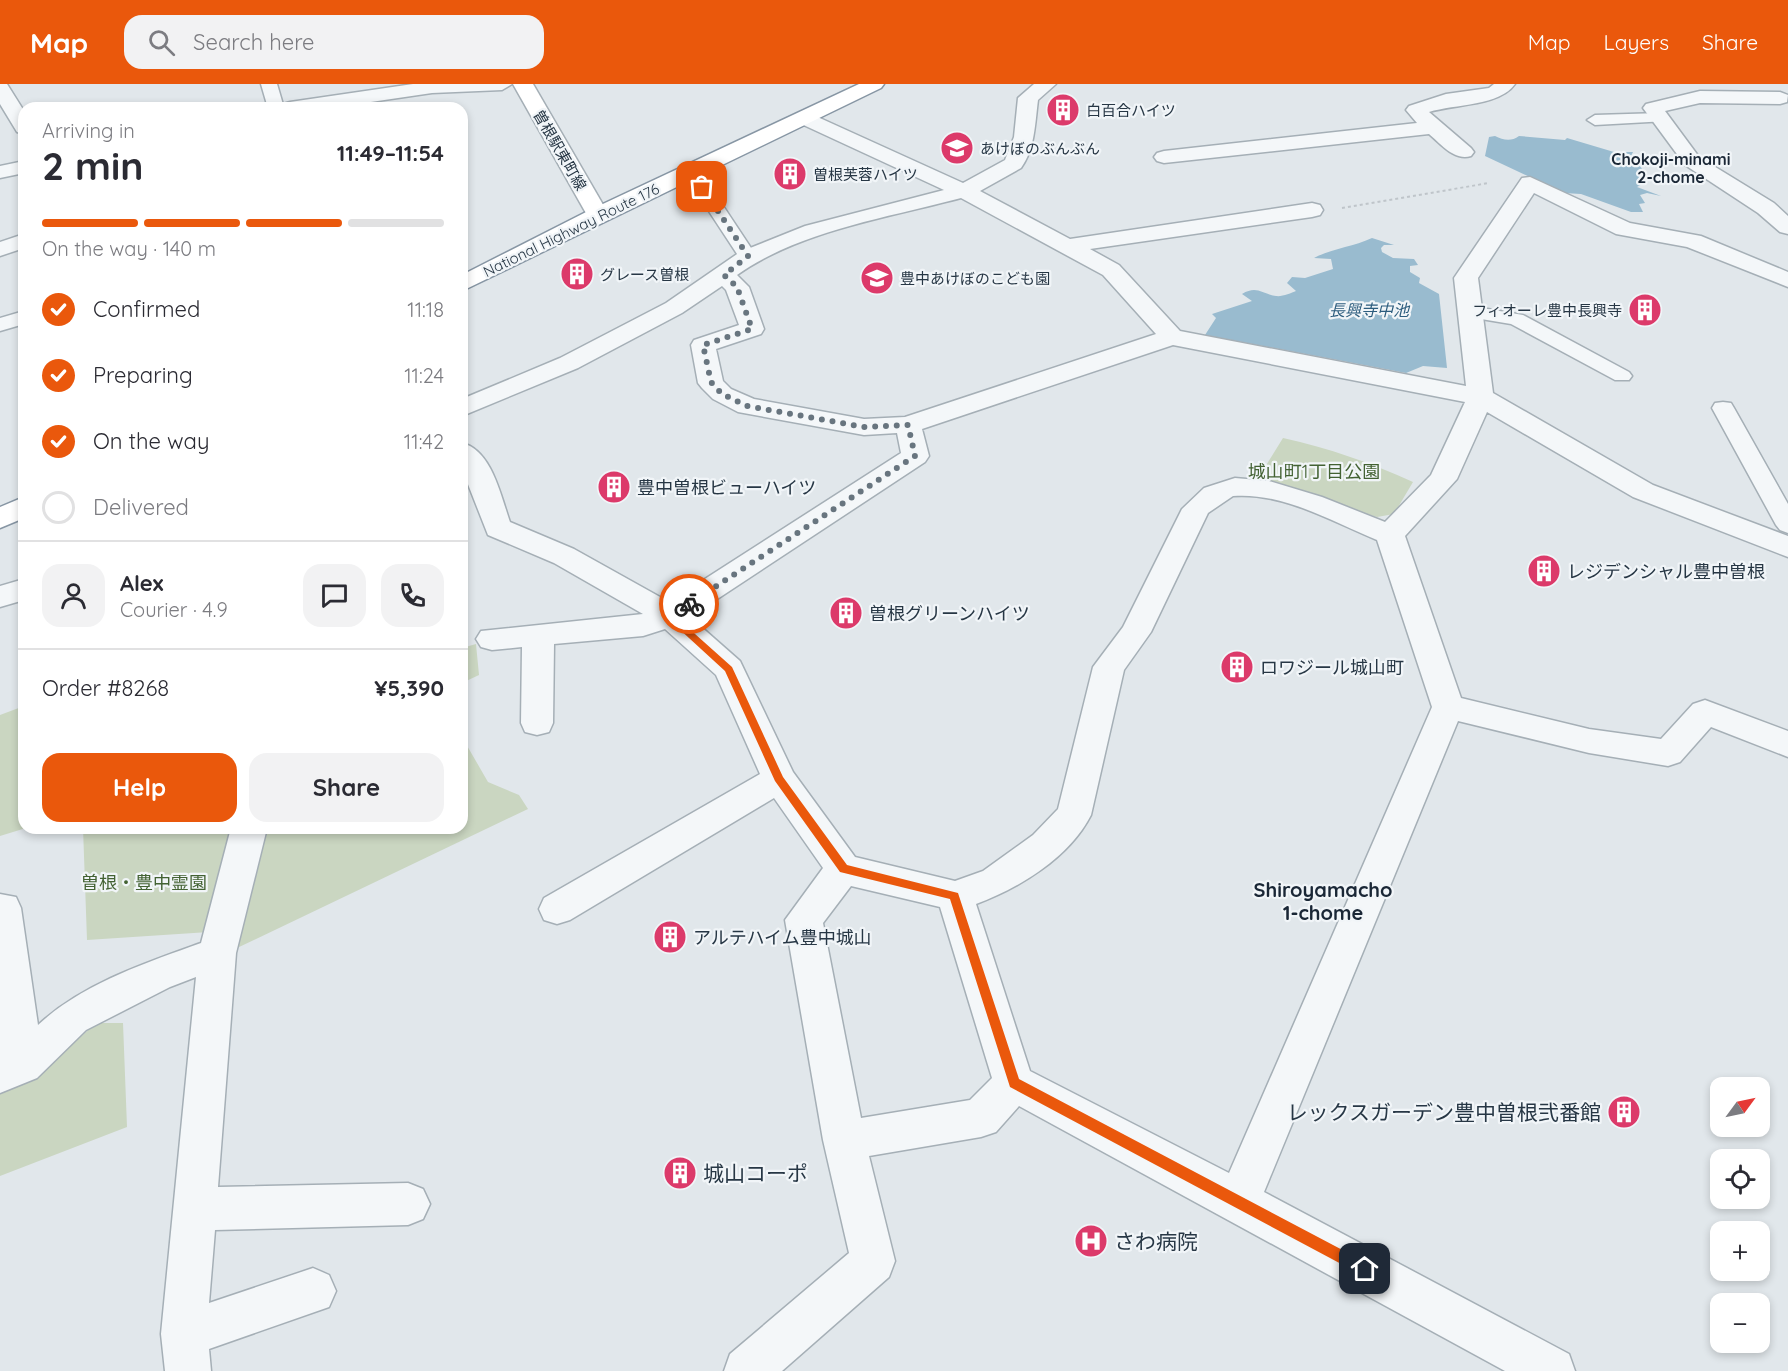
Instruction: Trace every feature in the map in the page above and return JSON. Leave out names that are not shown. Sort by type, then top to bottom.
[{"type":"main road","name":"曽根駅東町線","points":[[523,84],[598,215]]},
{"type":"main road","name":"National Highway Route 176","points":[[468,281],[598,215],[874,84]]},
{"type":"main road","points":[[0,519],[18,509]]},
{"type":"street","points":[[18,118],[0,89],[24,84]]},
{"type":"street","points":[[329,102],[376,89],[502,84]]},
{"type":"street","points":[[468,405],[569,363],[674,308],[748,256],[813,231],[964,191],[1014,164],[1024,136],[1028,98],[1046,84]]},
{"type":"street","points":[[1464,152],[1416,110],[1446,100],[1495,93],[1506,84]]},
{"type":"street","points":[[1779,95],[1700,97],[1653,108],[1692,161],[1766,208],[1788,227]]},
{"type":"street","points":[[804,118],[964,191],[1110,270],[1173,337]]},
{"type":"street","points":[[1164,157],[1433,127]]},
{"type":"street","points":[[0,172],[18,168]]},
{"type":"street","points":[[1390,534],[1443,479],[1480,397],[1466,278],[1530,183],[1624,229],[1693,241],[1788,280]]},
{"type":"street","points":[[1066,246],[1311,210]]},
{"type":"street","points":[[0,249],[18,243]]},
{"type":"street","points":[[1757,268],[1788,257]]},
{"type":"street","points":[[724,275],[737,287],[752,329],[703,345],[711,382],[722,394],[747,406],[864,427],[908,425],[1173,337],[1480,397],[1643,491],[1788,547]]},
{"type":"street","points":[[492,639],[643,625],[669,616],[915,456],[908,425]]},
{"type":"street","points":[[468,459],[478,471],[498,528],[564,556],[669,616],[729,669],[779,779],[843,869],[955,896],[996,881],[1046,845],[1074,815],[1108,667],[1136,632],[1196,509],[1212,494],[1236,486],[1272,490],[1390,534]]},
{"type":"street","points":[[1239,1201],[1448,707],[1390,534]]},
{"type":"street","points":[[0,597],[18,591]]},
{"type":"street","points":[[537,723],[538,636]]},
{"type":"street","points":[[1448,707],[1589,741],[1668,753],[1705,712],[1788,744]]},
{"type":"street","points":[[557,909],[779,779]]},
{"type":"street","points":[[247,834],[217,952],[186,1353],[313,1291]]},
{"type":"street","points":[[747,1371],[873,1261],[844,1140],[804,920],[843,869]]},
{"type":"street","points":[[955,896],[1014,1083],[1239,1201],[1552,1371]]},
{"type":"street","points":[[3,908],[11,1070]]},
{"type":"street","points":[[11,1070],[72,1018],[156,975],[217,952]]},
{"type":"street","points":[[844,1140],[981,1118],[1014,1083]]},
{"type":"street","points":[[196,1209],[408,1204]]},
{"type":"lane","points":[[270,84],[274,102]]},
{"type":"lane","points":[[1595,120],[1661,118]]},
{"type":"lane","points":[[702,187],[748,256]]},
{"type":"lane","points":[[1470,312],[1516,319],[1622,376]]},
{"type":"lane","points":[[0,325],[18,319]]},
{"type":"lane","points":[[1723,408],[1788,525]]},
{"type":"path","points":[[1311,210],[1326,211],[1494,182],[1530,183]]},
{"type":"green space","name":"城山町1丁目公園","points":[[1283,438],[1350,457],[1413,482],[1394,514],[1377,517],[1257,480]]},
{"type":"green space","points":[[476,644],[479,675],[468,680],[468,646]]},
{"type":"green space","points":[[18,708],[18,830],[0,836],[0,715]]},
{"type":"green space","points":[[468,747],[488,782],[519,795],[528,809],[237,948],[263,834],[468,834]]},
{"type":"green space","name":"曽根・豊中霊園","points":[[83,834],[236,834],[209,932],[87,940]]},
{"type":"green space","points":[[96,1023],[123,1023],[127,1127],[0,1176],[0,1092],[48,1066]]},
{"type":"water","points":[[1495,136],[1507,140],[1519,136],[1565,140],[1567,138],[1614,152],[1633,152],[1631,156],[1651,179],[1637,187],[1661,196],[1647,193],[1640,195],[1645,203],[1639,204],[1643,212],[1631,212],[1581,194],[1564,193],[1485,156],[1489,137]]},
{"type":"water","name":"長興寺中池","points":[[1372,238],[1394,245],[1384,245],[1381,248],[1382,252],[1393,258],[1414,259],[1418,265],[1410,266],[1410,272],[1420,278],[1419,283],[1439,294],[1447,368],[1423,366],[1406,373],[1205,335],[1216,318],[1212,314],[1252,301],[1242,294],[1247,291],[1256,290],[1278,296],[1296,291],[1287,283],[1292,277],[1305,278],[1333,269],[1331,259],[1314,258]]},
{"type":"way so far","points":[[689,604],[915,456],[908,425],[864,427],[747,406],[722,394],[711,382],[703,345],[752,329],[737,287],[724,275],[748,256],[702,187]]},
{"type":"place","name":"白百合ハイツ","points":[[1063,110]]},
{"type":"place","name":"あけぼのぶんぶん","points":[[957,148]]},
{"type":"place","name":"曽根芙蓉ハイツ","points":[[790,174]]},
{"type":"place","name":"グレース曽根","points":[[577,274]]},
{"type":"place","name":"豊中あけぼのこども園","points":[[877,278]]},
{"type":"place","name":"フィオーレ豊中長興寺","points":[[1645,310]]},
{"type":"place","name":"豊中曽根ビューハイツ","points":[[614,487]]},
{"type":"place","name":"レジデンシャル豊中曽根","points":[[1544,571]]},
{"type":"place","name":"曽根グリーンハイツ","points":[[846,613]]},
{"type":"place","name":"ロワジール城山町","points":[[1237,667]]},
{"type":"place","name":"アルテハイム豊中城山","points":[[670,937]]},
{"type":"place","name":"レックスガーデン豊中曽根弐番館","points":[[1624,1112]]},
{"type":"place","name":"城山コーポ","points":[[680,1173]]},
{"type":"place","name":"さわ病院","points":[[1091,1241]]},
{"type":"district","name":"Chokoji-minami 2-chome","points":[[1671,168]]},
{"type":"district","name":"Shiroyamacho 1-chome","points":[[1323,900]]},
{"type":"route","points":[[689,604],[669,616],[729,669],[779,779],[843,869],[955,896],[1014,1083],[1365,1269]]}]
